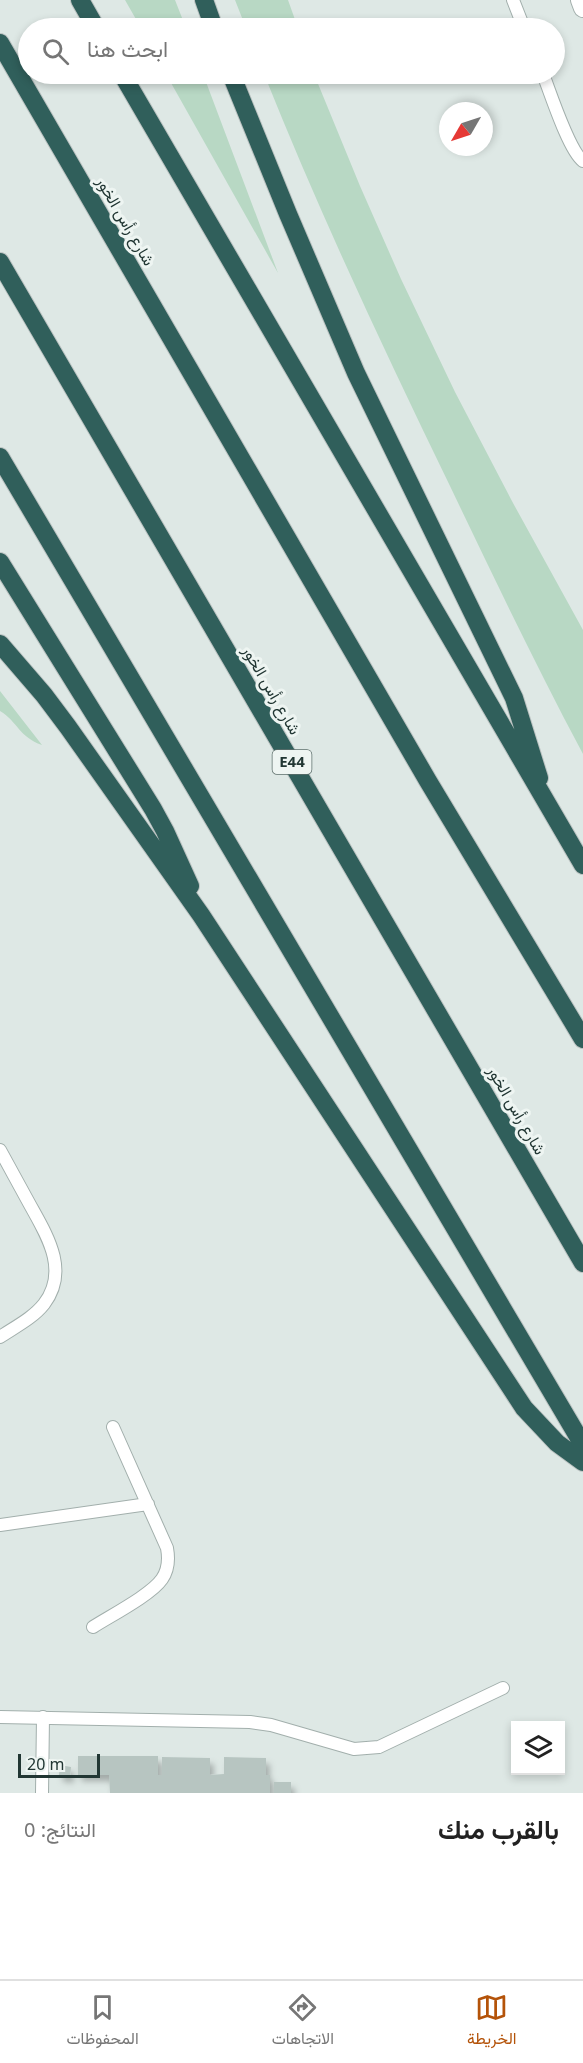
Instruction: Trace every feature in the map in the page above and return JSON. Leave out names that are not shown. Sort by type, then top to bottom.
[{"type":"highway","points":[[80,0],[90,18]]},
{"type":"highway","points":[[204,0],[210,18]]},
{"type":"highway","name":"شارع رأس الخور","points":[[0,43],[18,74]]},
{"type":"highway","name":"شارع رأس الخور","points":[[24,84],[422,771],[583,1039]]},
{"type":"highway","points":[[128,84],[583,865]]},
{"type":"highway","points":[[235,84],[356,373],[514,698],[544,800]]},
{"type":"highway","name":"شارع رأس الخور","points":[[0,261],[583,1263]]},
{"type":"highway","points":[[0,457],[583,1445]]},
{"type":"highway","points":[[0,562],[165,831],[201,915]]},
{"type":"highway","points":[[0,644],[62,719],[201,915],[511,1391],[538,1425],[557,1443],[583,1462]]},
{"type":"street","points":[[580,0],[583,8]]},
{"type":"lane","points":[[513,0],[520,18]]},
{"type":"lane","points":[[547,84],[578,158],[583,161]]},
{"type":"lane","points":[[0,1150],[49,1239],[56,1265],[55,1278],[45,1303],[0,1337]]},
{"type":"lane","points":[[93,1627],[154,1588],[167,1570],[169,1559],[168,1548],[113,1427]]},
{"type":"lane","points":[[0,1525],[148,1504]]},
{"type":"lane","points":[[0,1717],[250,1722],[272,1725],[354,1749],[367,1749],[391,1742],[503,1688]]},
{"type":"lane","points":[[42,1793],[43,1717]]},
{"type":"green space","points":[[125,0],[175,0],[182,18],[135,18]]},
{"type":"green space","points":[[235,0],[288,0],[294,18],[242,18]]},
{"type":"green space","points":[[172,84],[207,84],[278,273]]},
{"type":"green space","points":[[268,84],[318,84],[401,279],[455,392],[583,630],[583,754],[548,688],[425,435],[307,178]]},
{"type":"green space","points":[[0,691],[42,745],[23,734],[0,711]]},
{"type":"building","points":[[78,1756],[158,1756],[158,1775],[162,1775],[162,1757],[210,1758],[210,1775],[224,1774],[224,1757],[266,1758],[266,1775],[270,1775],[270,1793],[110,1793],[109,1775],[78,1775]]},
{"type":"building","points":[[60,1765],[71,1767],[70,1777],[59,1775]]},
{"type":"building","points":[[274,1782],[291,1782],[291,1793],[274,1793]]}]
